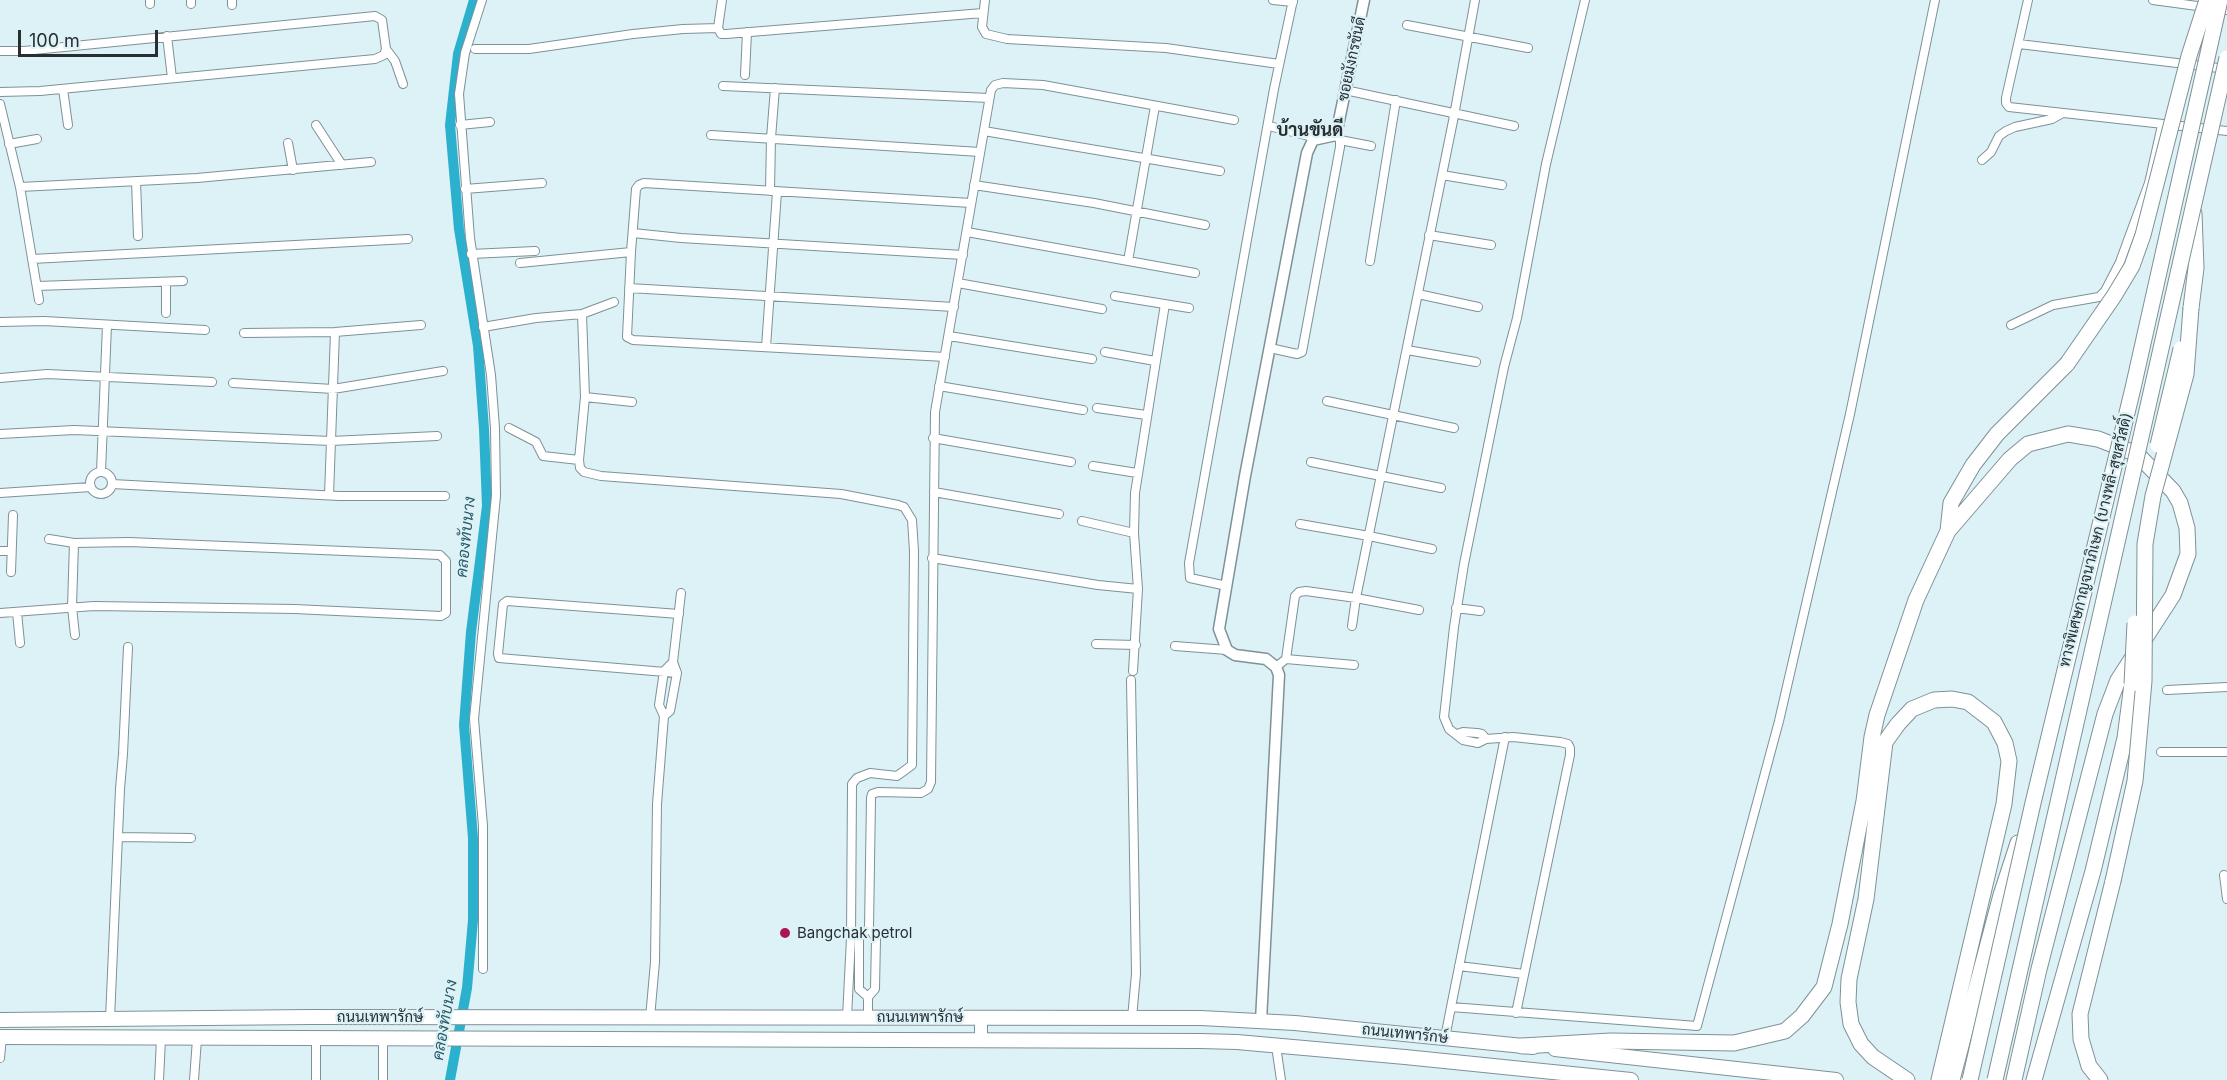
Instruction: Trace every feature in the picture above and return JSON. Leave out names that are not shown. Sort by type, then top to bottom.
[{"type":"highway","points":[[1948,531],[1951,503],[1973,465],[1997,434],[2067,364],[2132,266],[2143,235],[2184,73],[2207,0]]},
{"type":"highway","name":"ทางพิเศษกาญจนาภิเษก (บางพลี-สุขสวัสดิ์)","points":[[1970,1080],[2032,802],[2133,388],[2220,0]]},
{"type":"highway","name":"ทางพิเศษกาญจนาภิเษก (บางพลี-สุขสวัสดิ์)","points":[[1995,1080],[2227,58]]},
{"type":"highway","points":[[2100,1080],[2089,1066],[2081,1039],[2079,1014],[2135,781],[2144,681],[2145,544],[2153,496],[2186,374],[2196,268],[2194,207]]},
{"type":"highway","points":[[2034,1080],[2093,871],[2125,738],[2132,684],[2137,548],[2169,397],[2191,308]]},
{"type":"highway","points":[[1522,1046],[1611,1041],[1734,1043],[1785,1031],[1802,1016],[1824,987],[1840,924],[1862,813],[1877,715],[1916,600],[1948,531],[1960,515],[2028,444],[2068,434],[2098,439],[2137,454],[2173,491],[2180,503],[2187,528],[2187,554],[2173,595],[2118,680],[2105,714],[2014,1080]]},
{"type":"highway","points":[[1907,1080],[1873,1057],[1861,1044],[1851,1024],[1848,1002],[1849,979],[1866,899],[1885,742],[1912,709],[1934,700],[1952,699],[1968,702],[1994,722],[2005,743],[2009,761],[2004,804],[1939,1080]]},
{"type":"highway","points":[[1952,1080],[2001,895],[2032,802]]},
{"type":"main road","name":"ถนนเทพารักษ์","points":[[0,1020],[981,1017],[1261,1021],[1445,1038],[1836,1080]]},
{"type":"main road","points":[[981,1017],[981,1040]]},
{"type":"main road","name":"ถนนเทพารักษ์","points":[[1,1037],[1200,1041],[1276,1046],[1631,1080]]},
{"type":"street","points":[[482,0],[467,44],[461,69],[459,94],[471,254],[492,385],[496,496],[475,712],[483,826],[483,969]]},
{"type":"street","points":[[722,0],[718,28],[721,34],[983,13]]},
{"type":"street","points":[[985,0],[982,27],[986,34],[1007,39],[1166,48],[1279,64]]},
{"type":"street","points":[[1227,586],[1190,578],[1189,563],[1279,64],[1293,1],[1273,0]]},
{"type":"street","name":"ซอยมังกรขันดี","points":[[1338,138],[1345,90],[1364,0]]},
{"type":"street","points":[[1352,626],[1475,0]]},
{"type":"street","points":[[1516,1013],[1570,748],[1568,744],[1560,742],[1505,737],[1478,742],[1462,740],[1449,729],[1444,717],[1456,608],[1504,367],[1517,318],[1546,164],[1585,0]]},
{"type":"street","points":[[1451,1007],[1697,1026],[1782,710],[1850,414],[1935,0]]},
{"type":"street","points":[[2028,0],[2006,103],[2014,109],[2227,131]]},
{"type":"street","points":[[2153,0],[2227,10]]},
{"type":"street","points":[[0,51],[24,51],[375,16],[382,20],[386,49],[384,55],[375,59],[63,89],[0,92]]},
{"type":"street","points":[[1407,25],[1528,48]]},
{"type":"street","points":[[475,49],[529,50],[683,28],[718,28]]},
{"type":"street","points":[[745,75],[747,32]]},
{"type":"street","points":[[167,36],[172,78]]},
{"type":"street","points":[[2019,44],[2227,69]]},
{"type":"street","points":[[386,49],[395,61],[403,84]]},
{"type":"street","points":[[868,1017],[868,997],[875,989],[876,938],[869,928],[872,794],[878,792],[921,793],[928,789],[931,782],[935,412],[989,98],[995,85],[1012,83],[1043,85],[1234,120]]},
{"type":"street","points":[[723,86],[989,98]]},
{"type":"street","points":[[766,347],[773,243],[774,192],[771,138],[775,88]]},
{"type":"street","points":[[63,89],[68,125]]},
{"type":"street","points":[[1345,90],[1514,126]]},
{"type":"street","points":[[1370,261],[1396,100]]},
{"type":"street","points":[[0,104],[20,187],[39,300]]},
{"type":"street","points":[[1128,261],[1155,106]]},
{"type":"street","points":[[1982,160],[1992,152],[2000,136],[2006,131],[2052,119],[2062,113]]},
{"type":"street","points":[[460,125],[490,122]]},
{"type":"street","points":[[316,124],[342,165]]},
{"type":"street","points":[[2012,325],[2053,305],[2099,297],[2105,291],[2120,262],[2149,183],[2162,124]]},
{"type":"street","points":[[1269,126],[1317,138],[1338,138],[1371,146]]},
{"type":"street","points":[[984,131],[1220,171]]},
{"type":"street","points":[[711,135],[980,152]]},
{"type":"street","points":[[1227,650],[1219,628],[1307,153],[1313,140],[1317,138]]},
{"type":"street","points":[[1270,348],[1297,354],[1302,352],[1338,138]]},
{"type":"street","points":[[9,144],[37,139]]},
{"type":"street","points":[[288,143],[293,170]]},
{"type":"street","points":[[20,187],[293,170],[371,162]]},
{"type":"street","points":[[1442,175],[1502,185]]},
{"type":"street","points":[[136,181],[138,236]]},
{"type":"street","points":[[465,189],[542,183]]},
{"type":"street","points":[[945,357],[633,340],[627,337],[636,189],[639,185],[971,203]]},
{"type":"street","points":[[974,185],[1137,211],[1205,225]]},
{"type":"street","points":[[967,232],[1195,273]]},
{"type":"street","points":[[633,233],[963,255]]},
{"type":"street","points":[[1429,235],[1491,245]]},
{"type":"street","points":[[32,259],[408,239]]},
{"type":"street","points":[[471,254],[536,251]]},
{"type":"street","points":[[520,263],[631,252]]},
{"type":"street","points":[[166,282],[166,313]]},
{"type":"street","points":[[37,286],[183,282]]},
{"type":"street","points":[[958,283],[1102,309]]},
{"type":"street","points":[[629,288],[954,307]]},
{"type":"street","points":[[1418,294],[1478,307]]},
{"type":"street","points":[[1115,296],[1189,308]]},
{"type":"street","points":[[483,327],[536,318],[582,314],[614,302]]},
{"type":"street","points":[[1132,1018],[1136,974],[1132,675],[1136,645],[1138,589],[1134,532],[1135,493],[1165,304]]},
{"type":"street","points":[[582,314],[585,397],[579,460],[580,468],[584,472],[601,476],[841,494],[889,502],[904,507],[912,520],[914,551],[912,765],[897,776],[870,773],[857,777],[852,784],[851,938],[847,1017]]},
{"type":"street","points":[[0,322],[44,321],[205,330]]},
{"type":"street","points":[[100,472],[107,325]]},
{"type":"street","points":[[244,333],[335,332],[421,325]]},
{"type":"street","points":[[329,495],[335,332]]},
{"type":"street","points":[[949,336],[1092,359]]},
{"type":"street","points":[[1407,350],[1476,362]]},
{"type":"street","points":[[1105,352],[1155,361]]},
{"type":"street","points":[[233,383],[333,389],[443,371]]},
{"type":"street","points":[[0,378],[47,374],[212,382]]},
{"type":"street","points":[[939,386],[1083,410]]},
{"type":"street","points":[[585,397],[632,402]]},
{"type":"street","points":[[1327,401],[1454,428]]},
{"type":"street","points":[[1097,408],[1146,415]]},
{"type":"street","points":[[509,428],[536,442],[543,456],[579,460]]},
{"type":"street","points":[[0,434],[103,430],[331,441],[437,436]]},
{"type":"street","points":[[933,438],[1071,462]]},
{"type":"street","points":[[1311,462],[1441,488]]},
{"type":"street","points":[[1093,466],[1137,473]]},
{"type":"street","points":[[100,472],[109,475],[112,484]]},
{"type":"street","points":[[91,487],[92,477],[100,472]]},
{"type":"street","points":[[112,484],[329,495],[445,495]]},
{"type":"street","points":[[0,493],[91,487],[98,493],[102,493],[112,484]]},
{"type":"street","points":[[933,492],[1059,514]]},
{"type":"street","points":[[11,572],[13,515]]},
{"type":"street","points":[[1082,521],[1134,532]]},
{"type":"street","points":[[1300,524],[1432,549]]},
{"type":"street","points":[[0,613],[72,607],[295,609],[441,616],[446,613],[446,561],[440,555],[129,542],[74,543],[49,539]]},
{"type":"street","points":[[74,543],[72,607],[75,635]]},
{"type":"street","points":[[0,551],[11,551]]},
{"type":"street","points":[[932,558],[1098,585],[1138,589]]},
{"type":"street","points":[[1286,659],[1295,596],[1299,592],[1356,598],[1419,610]]},
{"type":"street","points":[[664,716],[670,711],[677,673],[673,662],[681,593]]},
{"type":"street","points":[[677,673],[499,658],[503,604],[511,601],[679,614]]},
{"type":"street","points":[[1456,608],[1480,611]]},
{"type":"street","points":[[17,612],[21,643]]},
{"type":"street","points":[[1096,644],[1136,645]]},
{"type":"street","points":[[1174,646],[1227,650],[1235,655],[1266,659],[1276,666],[1279,675],[1261,1021]]},
{"type":"street","points":[[110,1019],[128,647]]},
{"type":"street","points":[[1276,666],[1286,659],[1354,665]]},
{"type":"street","points":[[650,1018],[655,962],[657,804],[664,716],[659,705],[664,671],[673,662]]},
{"type":"street","points":[[2167,690],[2227,687]]},
{"type":"street","points":[[1445,1038],[1505,737]]},
{"type":"street","points":[[2161,752],[2227,752]]},
{"type":"street","points":[[118,837],[191,838]]},
{"type":"street","points":[[2224,875],[2227,899]]},
{"type":"street","points":[[868,997],[859,989],[859,937],[869,928]]},
{"type":"street","points":[[1459,966],[1524,974]]},
{"type":"street","points":[[0,1058],[1,1037]]},
{"type":"street","points":[[382,1038],[383,1080]]},
{"type":"street","points":[[159,1080],[161,1039]]},
{"type":"street","points":[[194,1080],[197,1039]]},
{"type":"street","points":[[316,1039],[316,1080]]},
{"type":"street","points":[[1276,1046],[1281,1080]]},
{"type":"waterway","name":"คลองทับนาง","points":[[450,1080],[467,988],[473,920],[473,838],[464,725],[471,632],[487,506],[478,346],[459,229],[450,125],[458,54],[474,0]]},
{"type":"place","name":"Bangchak petrol","points":[[785,933]]},
{"type":"district","name":"บ้านขันดี","points":[[1310,131]]}]
